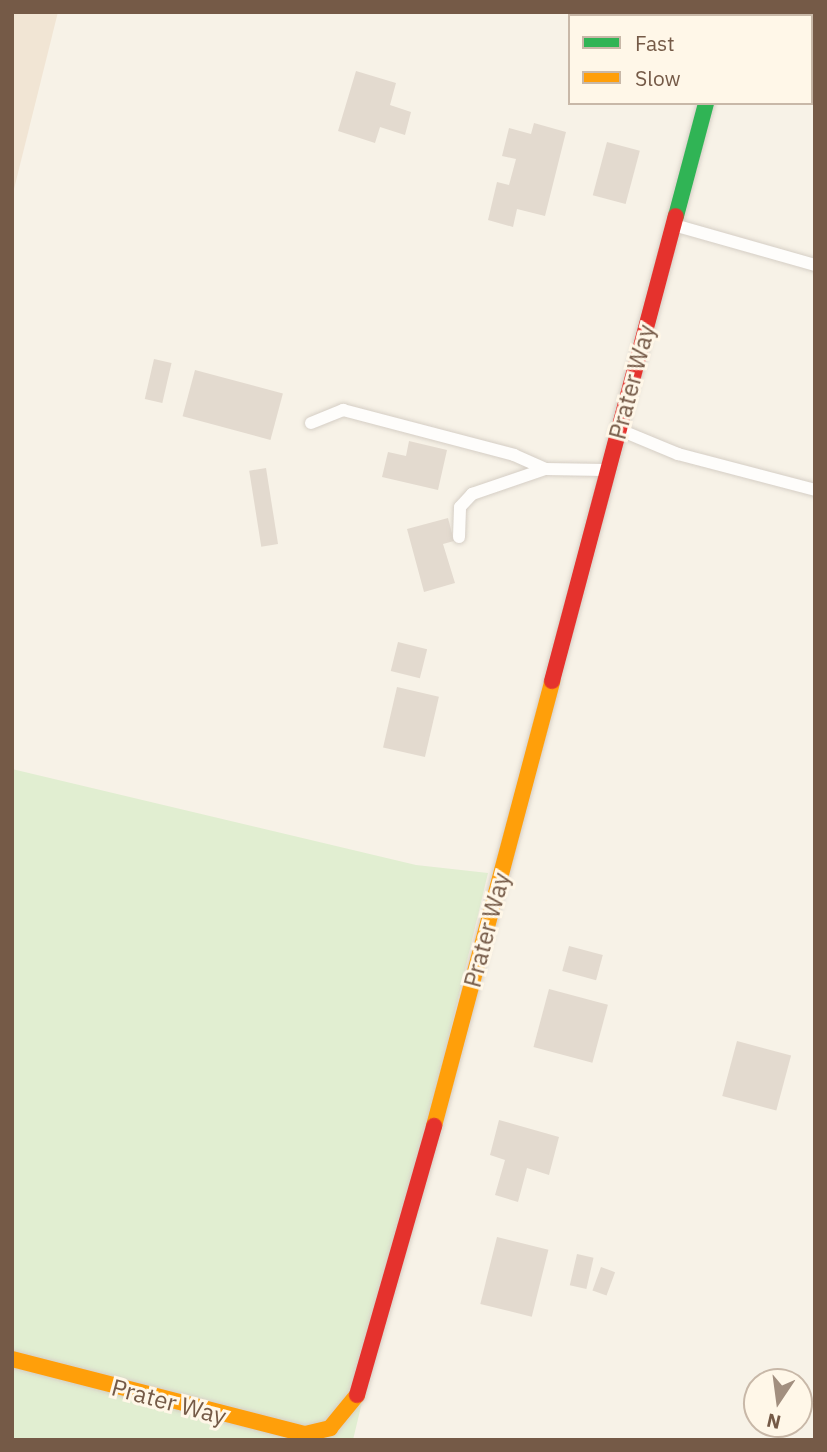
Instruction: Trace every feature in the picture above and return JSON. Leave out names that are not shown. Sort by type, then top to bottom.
[{"type":"street","name":"Prater Way","points":[[12,1359],[284,1432],[317,1433],[349,1411],[363,1380],[414,1203],[705,105]]},
{"type":"lane","points":[[674,225],[815,265]]},
{"type":"lane","points":[[311,423],[343,410],[514,454],[545,469]]},
{"type":"lane","points":[[619,430],[678,454],[815,490]]},
{"type":"lane","points":[[459,537],[460,507],[472,494],[545,469],[609,470]]},
{"type":"shaded area","points":[[12,12],[58,12],[12,197]]},
{"type":"green space","points":[[12,769],[416,865],[488,873],[353,1440],[12,1440]]},
{"type":"building","points":[[356,71],[396,83],[390,105],[411,112],[405,135],[380,127],[375,143],[338,131]]},
{"type":"building","points":[[534,123],[566,132],[545,216],[517,209],[513,227],[488,220],[497,182],[509,185],[516,159],[502,156],[509,128],[531,134]]},
{"type":"building","points":[[607,142],[640,151],[626,204],[593,195]]},
{"type":"building","points":[[154,359],[172,363],[162,403],[145,399]]},
{"type":"building","points":[[195,370],[283,394],[270,440],[183,416]]},
{"type":"building","points":[[409,441],[447,450],[438,490],[382,477],[388,452],[406,456]]},
{"type":"building","points":[[266,468],[278,544],[261,547],[249,471]]},
{"type":"building","points":[[448,518],[454,541],[443,544],[455,583],[424,592],[407,529]]},
{"type":"building","points":[[398,642],[427,649],[420,678],[391,671]]},
{"type":"building","points":[[397,687],[439,697],[425,757],[383,747]]},
{"type":"building","points":[[569,946],[603,955],[596,980],[562,971]]},
{"type":"building","points":[[549,989],[608,1005],[592,1063],[533,1047]]},
{"type":"building","points":[[737,1041],[791,1055],[776,1111],[722,1096]]},
{"type":"building","points":[[499,1120],[559,1137],[549,1175],[527,1168],[518,1202],[495,1195],[505,1160],[490,1155]]},
{"type":"building","points":[[497,1237],[548,1250],[532,1317],[480,1304]]},
{"type":"building","points":[[577,1254],[594,1258],[586,1289],[570,1285]]},
{"type":"building","points":[[601,1267],[615,1272],[607,1296],[592,1290]]},
{"type":"traffic: fast","points":[[676,216],[705,105]]},
{"type":"traffic: slow","points":[[434,1126],[552,681]]},
{"type":"traffic: slow","points":[[12,1359],[305,1434],[330,1428],[357,1395]]},
{"type":"traffic: jam","points":[[552,681],[676,216]]},
{"type":"traffic: jam","points":[[357,1395],[434,1126]]}]
